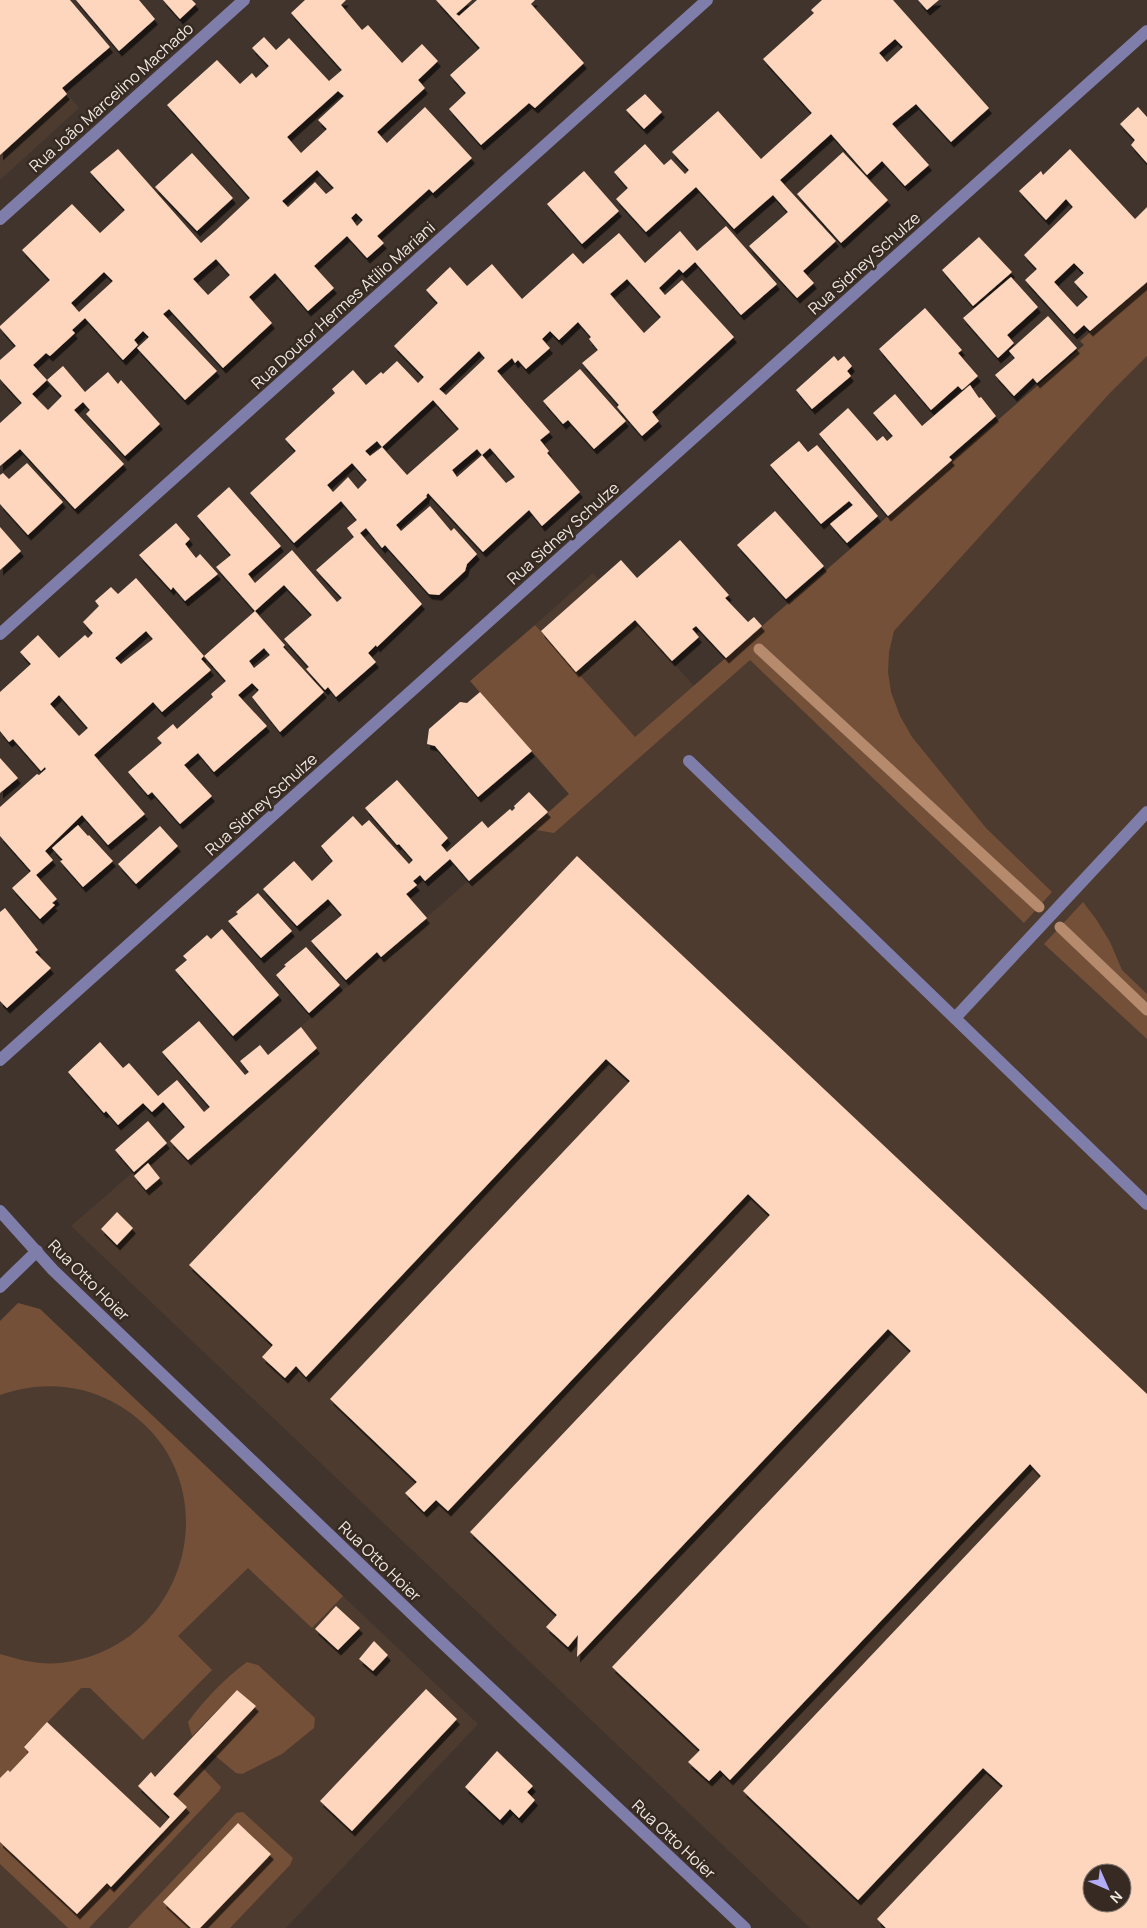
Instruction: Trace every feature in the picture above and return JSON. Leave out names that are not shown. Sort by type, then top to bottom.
[{"type":"street","name":"Rua João Marcelino Machado","points":[[0,219],[244,0]]},
{"type":"street","name":"Rua Doutor Hermes Atílio Mariani","points":[[0,634],[707,0]]},
{"type":"street","name":"Rua Sidney Schulze","points":[[0,1060],[1147,31]]},
{"type":"street","points":[[689,761],[1147,1204]]},
{"type":"street","points":[[955,1018],[1147,812]]},
{"type":"street","name":"Rua Otto Hoier","points":[[0,1211],[53,1270],[427,1628],[745,1928]]},
{"type":"street","points":[[0,1287],[37,1252]]},
{"type":"shaded area","points":[[0,17],[79,108],[0,180]]},
{"type":"shaded area","points":[[1147,282],[1147,1928],[810,1928],[71,1226],[634,737],[535,625],[593,573],[694,686],[1084,345],[1080,341]]},
{"type":"shaded area","points":[[1147,282],[1147,356],[1109,394],[894,631],[889,652],[888,672],[891,692],[900,716],[912,737],[986,828],[1052,892],[1024,923],[750,660],[554,833],[530,829],[569,794],[470,681],[535,625],[635,737],[1084,345],[1080,341]]},
{"type":"shaded area","points":[[1083,902],[1110,942],[1122,970],[1147,994],[1147,1039],[1044,944]]},
{"type":"shaded area","points":[[18,1303],[40,1309],[478,1724],[286,1928],[0,1928],[0,1321]]},
{"type":"shaded area","points":[[18,1303],[40,1309],[343,1596],[312,1628],[248,1568],[178,1636],[212,1670],[143,1740],[90,1688],[81,1688],[24,1746],[29,1752],[10,1772],[8,1770],[0,1778],[0,1654],[30,1662],[60,1663],[106,1650],[142,1625],[168,1591],[183,1552],[185,1510],[175,1469],[151,1432],[113,1402],[86,1391],[57,1386],[29,1388],[0,1395],[0,1321]]},
{"type":"shaded area","points":[[247,1662],[258,1665],[315,1718],[314,1728],[282,1754],[242,1774],[236,1773],[212,1753],[255,1706],[237,1690],[192,1736],[188,1722],[215,1690]]},
{"type":"shaded area","points":[[200,1765],[221,1787],[219,1791],[89,1928],[68,1928],[0,1864],[0,1842],[77,1914],[107,1883],[115,1891],[187,1808],[173,1794]]},
{"type":"shaded area","points":[[243,1812],[293,1858],[290,1865],[230,1928],[128,1928],[236,1813]]},
{"type":"building","points":[[0,0],[70,0],[110,47],[62,88],[67,94],[0,155]]},
{"type":"building","points":[[76,0],[139,0],[155,19],[119,51]]},
{"type":"building","points":[[163,0],[192,0],[196,4],[180,19]]},
{"type":"building","points":[[305,0],[346,0],[341,5],[362,30],[368,25],[402,63],[422,44],[438,61],[418,80],[425,88],[377,132],[387,143],[425,107],[472,158],[433,193],[429,189],[377,236],[384,243],[367,258],[347,236],[314,266],[334,288],[308,311],[275,273],[249,297],[272,323],[223,368],[169,309],[163,314],[217,371],[185,400],[137,348],[149,337],[143,331],[134,340],[138,345],[123,360],[85,318],[72,330],[75,333],[50,356],[46,353],[33,365],[47,380],[63,366],[85,392],[108,372],[118,384],[121,380],[160,424],[125,456],[86,414],[90,410],[83,402],[74,410],[124,464],[75,509],[20,449],[0,466],[0,423],[22,403],[0,379],[0,360],[16,346],[0,326],[50,280],[22,250],[72,204],[100,233],[125,210],[90,172],[118,149],[201,243],[216,230],[250,198],[167,105],[217,60],[240,84],[252,73],[256,78],[269,66],[252,48],[264,37],[276,50],[289,38],[329,81],[342,70],[291,13]],"holes":[[[338,91],[344,96],[318,120],[327,129],[301,153],[287,137]],[[317,170],[334,188],[326,194],[315,182],[288,207],[282,201]],[[356,213],[363,220],[357,226],[351,218]],[[216,259],[230,275],[208,295],[193,279]],[[104,272],[113,281],[79,312],[71,303]],[[47,380],[62,396],[48,410],[32,394]]]},
{"type":"building","points":[[436,0],[472,0],[456,14],[459,16],[477,0],[535,0],[531,4],[584,63],[535,108],[529,103],[481,145],[449,109],[466,93],[450,75],[480,48]]},
{"type":"building","points":[[822,0],[893,0],[989,108],[951,142],[916,104],[894,122],[892,124],[929,165],[905,186],[882,161],[867,175],[831,134],[780,180],[836,241],[803,271],[814,283],[797,298],[749,246],[788,212],[773,195],[734,229],[696,187],[646,232],[616,199],[628,188],[614,172],[645,144],[664,165],[671,159],[685,174],[689,170],[672,152],[718,111],[761,159],[812,113],[763,59],[814,13],[811,10]],"holes":[[[895,39],[903,47],[887,62],[879,53]]]},
{"type":"building","points":[[918,0],[939,0],[927,10]]},
{"type":"building","points":[[645,94],[662,112],[644,129],[626,110]]},
{"type":"building","points":[[1138,107],[1147,117],[1147,163],[1131,145],[1135,140],[1120,124]]},
{"type":"building","points":[[1070,149],[1135,219],[1147,207],[1147,282],[1090,331],[1084,325],[1074,334],[1025,280],[1037,269],[1024,255],[1073,207],[1066,199],[1046,220],[1019,191],[1041,171],[1043,175]],"holes":[[[1074,263],[1084,273],[1074,282],[1088,297],[1077,307],[1054,282]]]},
{"type":"building","points":[[843,152],[888,200],[841,243],[797,194]]},
{"type":"building","points":[[192,153],[233,198],[197,231],[155,187]]},
{"type":"building","points":[[584,171],[619,211],[582,244],[547,204]]},
{"type":"building","points":[[726,226],[777,284],[741,315],[695,262],[683,273],[679,269],[659,288],[665,295],[682,280],[734,337],[652,412],[659,421],[642,436],[617,407],[619,405],[582,363],[598,350],[589,339],[591,337],[578,322],[559,340],[550,331],[542,339],[550,348],[526,369],[518,360],[515,363],[512,358],[497,371],[550,432],[540,440],[549,451],[547,453],[580,492],[542,526],[529,510],[483,552],[428,493],[427,497],[396,525],[401,531],[430,506],[451,531],[454,528],[477,554],[467,564],[465,571],[439,595],[429,594],[385,545],[382,548],[366,528],[360,533],[422,604],[377,647],[376,645],[368,653],[376,662],[336,697],[328,687],[325,690],[306,669],[309,667],[284,639],[312,615],[284,585],[255,611],[216,567],[231,555],[197,516],[229,487],[281,546],[248,574],[255,583],[292,550],[337,602],[342,598],[316,570],[354,537],[347,528],[357,520],[341,501],[294,543],[250,493],[296,451],[285,439],[335,393],[332,389],[353,370],[366,385],[381,372],[383,374],[397,361],[418,383],[424,377],[394,346],[438,303],[426,290],[450,267],[467,286],[492,264],[522,299],[573,253],[583,264],[619,233],[645,263],[680,231],[697,251]],"holes":[[[627,279],[661,317],[644,333],[610,294]],[[479,351],[485,358],[446,395],[439,389]],[[433,400],[459,429],[407,475],[382,447]],[[377,441],[382,447],[370,456],[365,451]],[[490,448],[515,477],[506,483],[482,455]],[[477,449],[482,455],[457,477],[452,470]],[[352,463],[367,480],[358,489],[348,477],[333,492],[327,485]]]},
{"type":"building","points":[[979,237],[1012,272],[973,306],[942,270]]},
{"type":"building","points":[[1011,277],[1038,307],[1007,335],[1014,343],[998,358],[963,318]]},
{"type":"building","points":[[925,308],[962,350],[958,353],[978,376],[962,390],[958,386],[931,410],[879,349]]},
{"type":"building","points":[[1048,316],[1077,348],[1037,383],[1033,378],[1014,396],[995,375],[1015,358],[1009,351]]},
{"type":"building","points":[[834,356],[838,361],[844,356],[852,366],[847,371],[851,376],[812,409],[796,390]]},
{"type":"building","points":[[580,369],[626,421],[594,449],[568,420],[563,424],[543,401]]},
{"type":"building","points":[[970,385],[996,416],[949,457],[952,460],[888,516],[819,434],[848,408],[877,441],[883,436],[887,441],[893,436],[873,413],[895,394],[922,426]]},
{"type":"building","points":[[799,441],[808,452],[817,445],[878,516],[847,543],[830,524],[853,505],[849,501],[821,524],[770,465]]},
{"type":"building","points":[[27,463],[63,502],[28,535],[0,504],[0,475],[3,473],[9,479]]},
{"type":"building","points":[[775,511],[824,566],[786,599],[737,545]]},
{"type":"building","points":[[176,523],[190,539],[185,544],[196,558],[200,554],[218,574],[185,601],[173,587],[171,590],[139,555]]},
{"type":"building","points":[[0,527],[21,551],[0,570]]},
{"type":"building","points":[[680,540],[729,595],[725,598],[748,622],[754,617],[762,626],[726,658],[696,626],[692,629],[699,637],[672,661],[635,620],[576,672],[541,631],[621,560],[637,578]]},
{"type":"building","points":[[136,578],[204,656],[201,659],[211,670],[162,712],[153,702],[94,755],[145,814],[108,845],[82,815],[45,851],[53,860],[36,875],[57,899],[52,903],[55,905],[40,919],[12,888],[31,871],[0,836],[0,807],[37,774],[39,775],[46,769],[45,767],[41,771],[13,739],[9,742],[0,731],[0,692],[31,664],[20,652],[38,635],[59,658],[85,635],[88,638],[93,633],[83,622],[99,606],[95,601],[111,587],[118,594]],"holes":[[[146,631],[153,639],[121,664],[115,658]],[[59,695],[88,728],[79,736],[50,704]]]},
{"type":"building","points":[[255,611],[285,645],[283,647],[324,692],[280,732],[252,697],[259,690],[252,683],[238,695],[267,726],[214,772],[198,753],[184,765],[212,796],[180,824],[152,792],[148,795],[128,772],[162,743],[157,738],[173,724],[177,729],[213,697],[211,694],[226,681],[204,656]],"holes":[[[264,648],[270,655],[254,668],[249,661]]]},
{"type":"building","points":[[480,692],[532,751],[478,797],[435,746],[427,744],[429,729],[460,702],[467,703]]},
{"type":"building","points":[[0,758],[18,778],[0,793]]},
{"type":"building","points":[[397,780],[448,838],[441,845],[447,852],[482,821],[488,828],[510,809],[512,811],[515,808],[514,806],[529,792],[548,812],[469,881],[450,859],[425,881],[420,875],[413,881],[417,885],[406,894],[427,918],[381,957],[377,952],[346,980],[311,941],[342,915],[328,899],[297,926],[263,889],[294,861],[312,881],[333,861],[321,846],[353,816],[362,826],[369,820],[409,864],[413,860],[399,844],[397,845],[365,808]]},
{"type":"building","points":[[78,825],[113,861],[83,887],[60,861],[63,860],[52,848]]},
{"type":"building","points":[[160,826],[178,846],[136,884],[118,864]]},
{"type":"building","points":[[577,856],[1147,1394],[1147,1928],[886,1928],[877,1919],[1003,1786],[983,1768],[858,1900],[743,1791],[1041,1476],[1030,1464],[730,1780],[720,1770],[709,1781],[688,1762],[700,1750],[612,1667],[911,1351],[888,1329],[577,1657],[578,1635],[568,1647],[546,1627],[557,1615],[470,1532],[770,1215],[748,1194],[448,1511],[436,1500],[424,1512],[405,1493],[417,1482],[330,1399],[630,1081],[606,1059],[306,1377],[296,1366],[285,1378],[262,1357],[273,1345],[189,1265]]},
{"type":"building","points":[[258,893],[292,931],[261,958],[228,921],[238,914],[236,912]]},
{"type":"building","points":[[5,908],[38,950],[35,952],[51,968],[7,1008],[0,1001],[0,912]]},
{"type":"building","points":[[222,929],[279,995],[233,1036],[175,970],[187,960],[183,956],[207,935],[211,939]]},
{"type":"building","points":[[306,947],[340,985],[309,1013],[276,975],[286,966],[284,965]]},
{"type":"building","points":[[199,1021],[245,1075],[249,1072],[240,1061],[260,1045],[268,1055],[301,1027],[317,1048],[188,1160],[170,1141],[185,1127],[163,1102],[152,1112],[143,1103],[118,1125],[106,1111],[104,1113],[68,1072],[100,1042],[123,1068],[129,1063],[158,1096],[177,1080],[204,1112],[210,1107],[162,1052]]},
{"type":"building","points":[[148,1121],[167,1143],[134,1172],[115,1150]]},
{"type":"building","points":[[148,1163],[160,1178],[146,1190],[134,1176]]},
{"type":"building","points":[[117,1212],[133,1228],[117,1245],[101,1229]]},
{"type":"building","points":[[336,1606],[360,1628],[338,1650],[315,1629]]},
{"type":"building","points":[[374,1641],[388,1655],[373,1671],[359,1659]]},
{"type":"building","points":[[426,1689],[457,1719],[352,1831],[320,1801]]},
{"type":"building","points":[[237,1690],[256,1706],[173,1794],[187,1807],[111,1887],[107,1883],[77,1914],[0,1842],[0,1778],[8,1770],[10,1772],[29,1752],[24,1747],[47,1722],[160,1828],[170,1817],[138,1786],[151,1772],[155,1777]]},
{"type":"building","points":[[497,1751],[533,1786],[527,1792],[535,1800],[519,1818],[510,1809],[500,1820],[465,1787]]},
{"type":"building","points":[[238,1823],[271,1854],[200,1928],[191,1928],[163,1902]]},
{"type":"waterway","points":[[759,649],[1039,907]]},
{"type":"waterway","points":[[1060,927],[1147,1010]]}]
